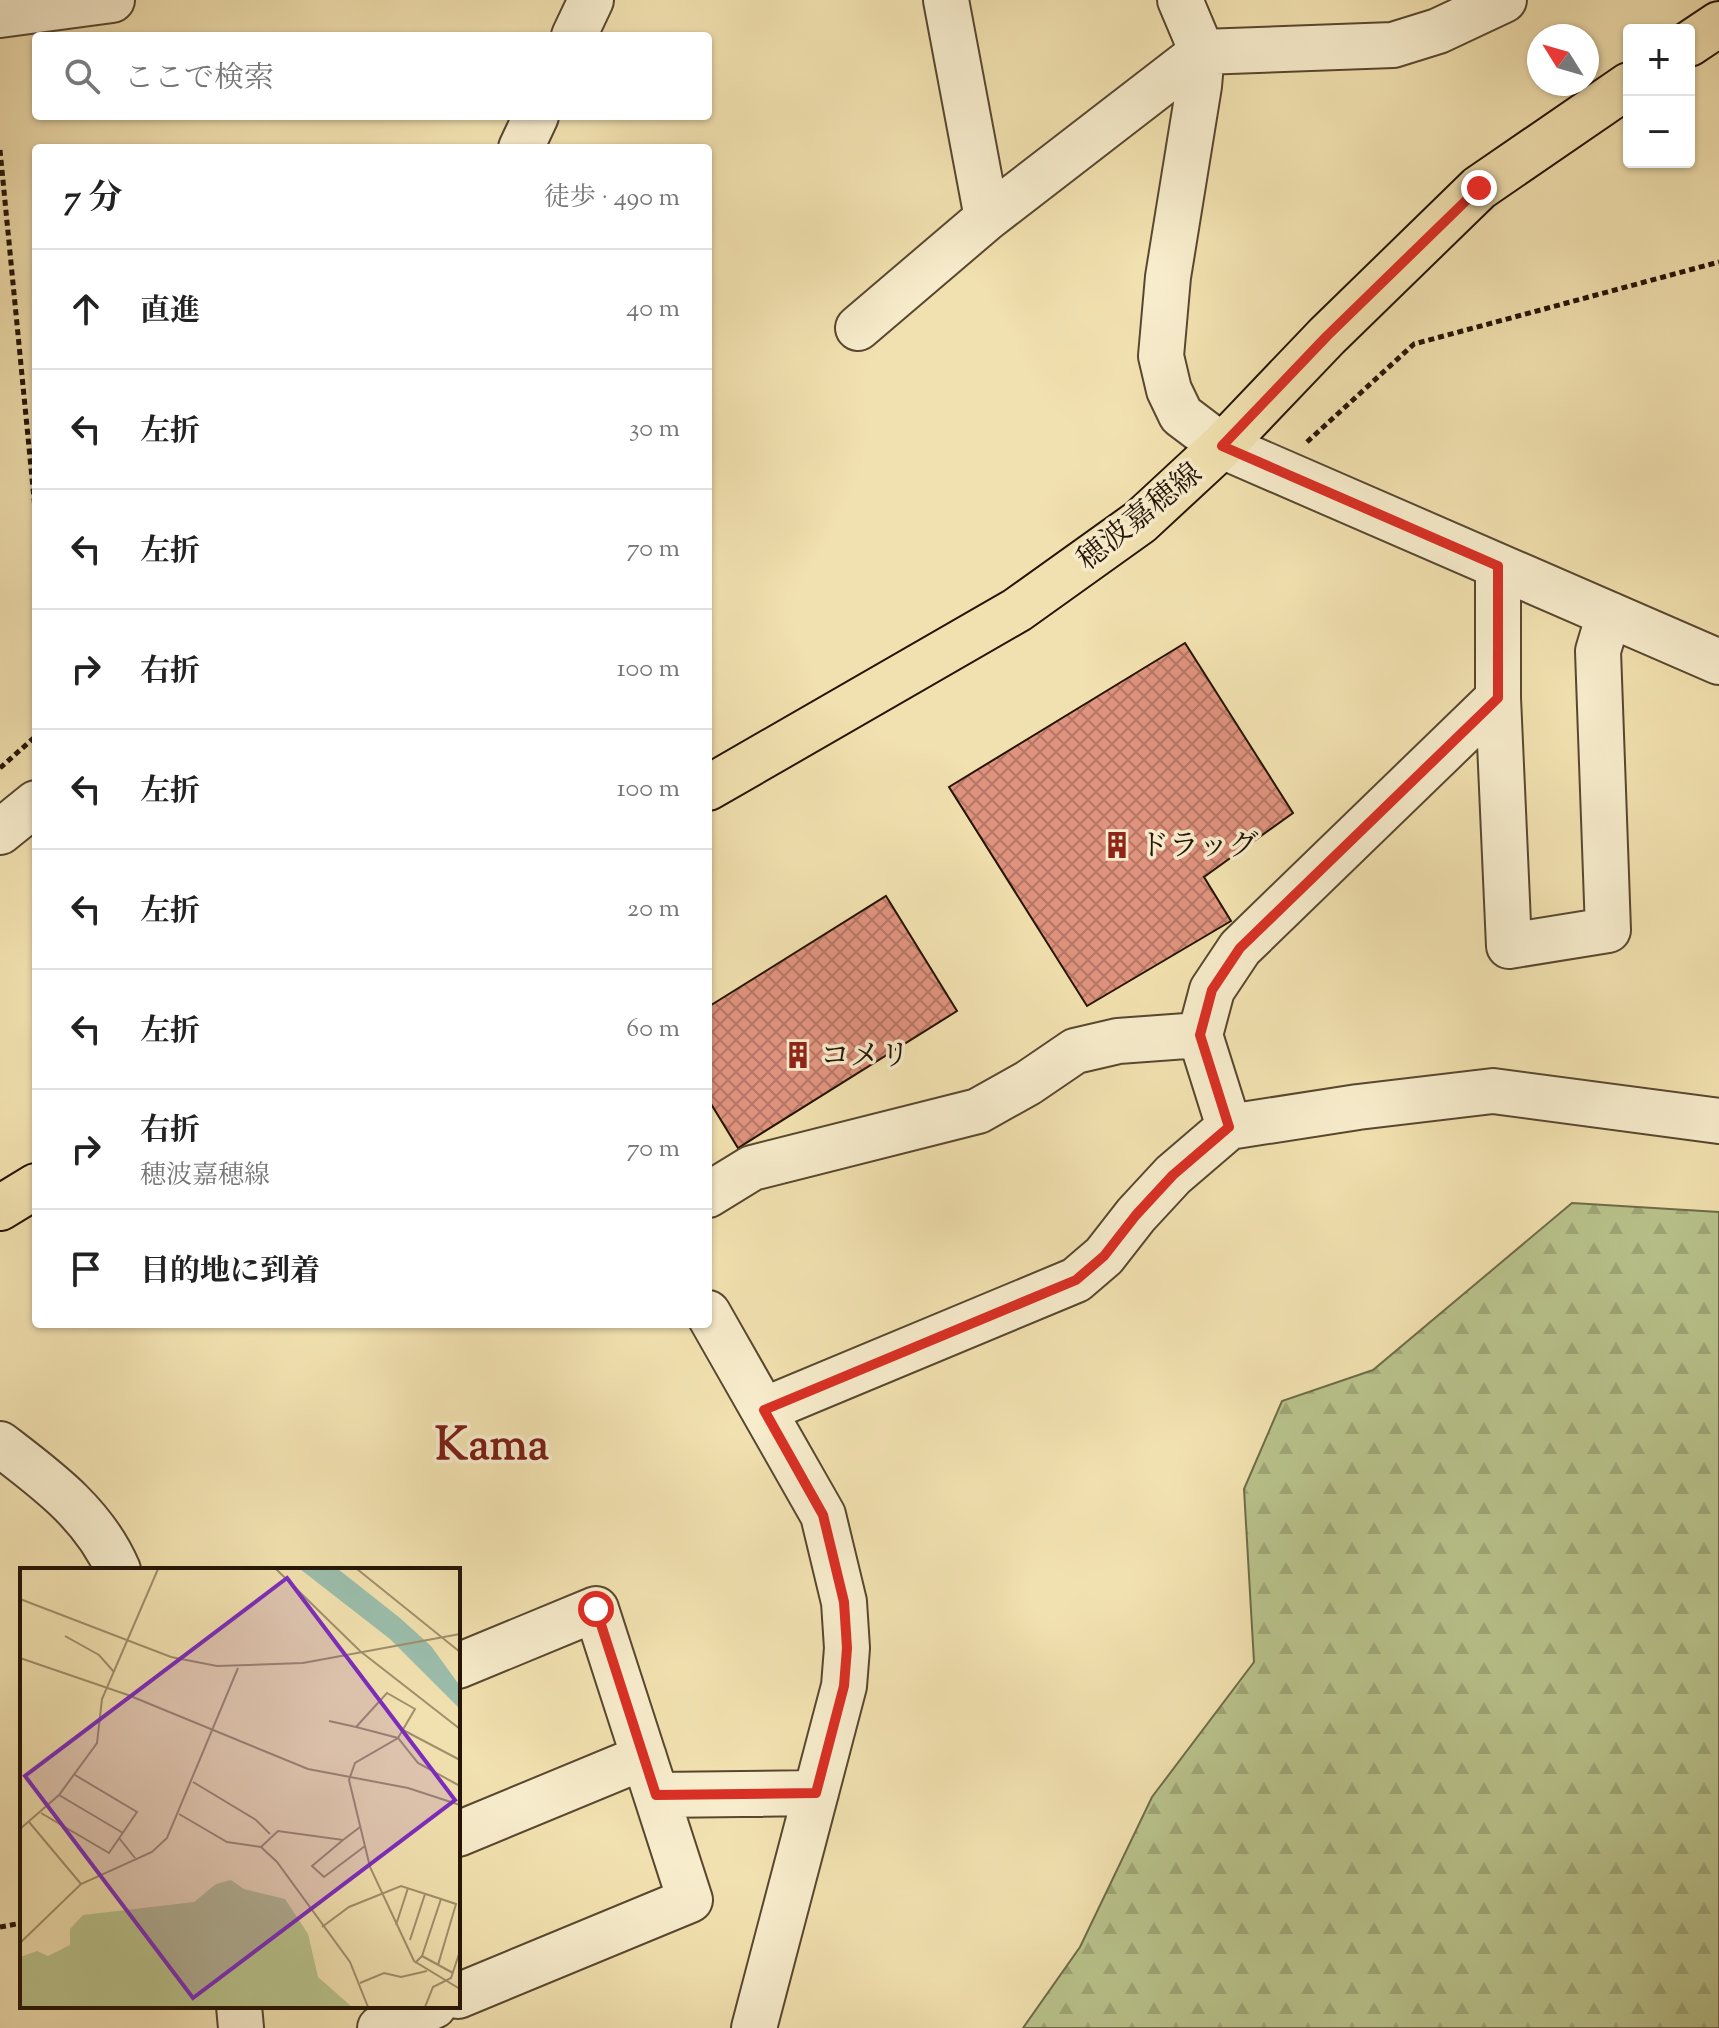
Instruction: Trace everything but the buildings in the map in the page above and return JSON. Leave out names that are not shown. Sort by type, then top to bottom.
[{"type":"main road","points":[[1695,40],[1719,24]]},
{"type":"main road","name":"穂波嘉穂線","points":[[712,786],[1017,610],[1140,522],[1222,446],[1327,336],[1479,188],[1623,89]]},
{"type":"main road","points":[[0,1208],[32,1188]]},
{"type":"street","points":[[0,15],[112,0]]},
{"type":"street","points":[[576,32],[591,0]]},
{"type":"street","points":[[946,0],[987,218]]},
{"type":"street","points":[[1180,0],[1202,52],[1168,277],[1161,356],[1169,390],[1181,415],[1222,446],[1719,662]]},
{"type":"street","points":[[858,328],[987,218],[1202,52],[1393,45],[1438,31],[1504,0]]},
{"type":"street","points":[[523,144],[534,120]]},
{"type":"street","points":[[1498,566],[1498,698],[1509,946],[1608,930],[1598,651],[1609,614]]},
{"type":"street","points":[[1229,1127],[1200,1035],[1212,990],[1240,948],[1498,698]]},
{"type":"street","points":[[0,832],[32,806]]},
{"type":"street","points":[[712,1193],[752,1168],[978,1111],[1028,1083],[1075,1051],[1118,1041],[1200,1035]]},
{"type":"street","points":[[764,1410],[1076,1280],[1104,1256],[1173,1175],[1229,1127],[1493,1091],[1719,1121]]},
{"type":"street","points":[[712,1320],[823,1515],[844,1602],[847,1648],[844,1686],[754,2028]]},
{"type":"street","points":[[0,1444],[84,1514],[117,1568]]},
{"type":"street","points":[[460,1665],[596,1609],[690,1900],[460,1995]]},
{"type":"street","points":[[460,1833],[650,1776],[816,1793]]},
{"type":"street","points":[[239,2008],[241,2028]]},
{"type":"street","points":[[380,2028],[429,2008]]},
{"type":"path","points":[[0,150],[32,478]]},
{"type":"path","points":[[1277,470],[1414,344],[1719,262]]},
{"type":"path","points":[[0,768],[32,740]]},
{"type":"path","points":[[0,1927],[20,1923]]},
{"type":"green space","points":[[1572,1203],[1719,1212],[1719,2028],[1023,2028],[1080,1947],[1152,1797],[1254,1662],[1244,1489],[1282,1401],[1373,1370]]},
{"type":"place","name":"ドラッグ","points":[[1117,845]]},
{"type":"place","name":"コメリ","points":[[798,1055]]},
{"type":"district","name":"Kama","points":[[492,1443]]},
{"type":"route","points":[[596,1609],[656,1795],[816,1793],[844,1686],[847,1648],[844,1602],[823,1515],[764,1410],[1076,1280],[1104,1256],[1173,1175],[1229,1127],[1200,1035],[1212,990],[1240,948],[1498,698],[1498,566],[1222,446],[1327,336],[1479,188]]}]
